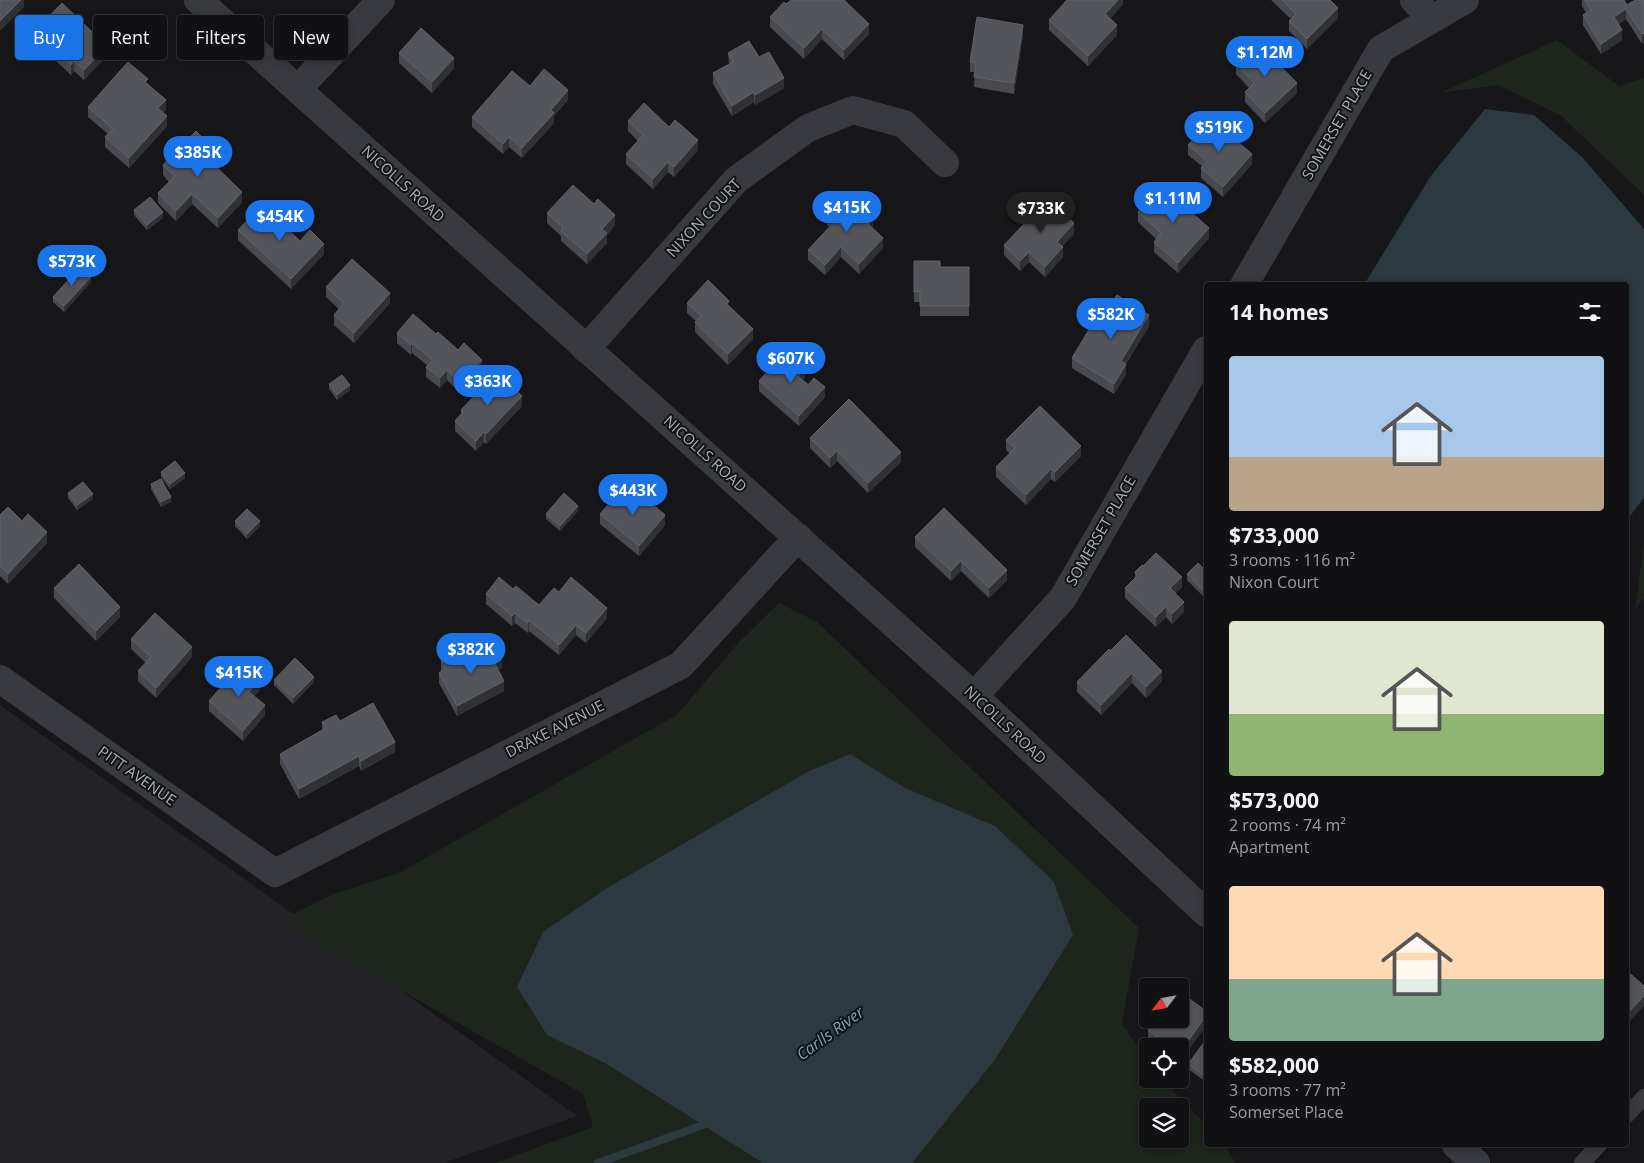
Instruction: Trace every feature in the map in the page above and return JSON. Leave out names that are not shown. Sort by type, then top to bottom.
[{"type":"street","name":"NICOLLS ROAD","points":[[198,0],[974,696],[1204,911]]},
{"type":"street","points":[[298,89],[381,0]]},
{"type":"street","name":"SOMERSET PLACE","points":[[1246,282],[1381,49],[1423,9],[1465,0]]},
{"type":"street","name":"NIXON COURT","points":[[586,349],[736,180],[808,128],[853,110],[904,124],[945,163]]},
{"type":"street","name":"SOMERSET PLACE","points":[[974,696],[1063,598],[1204,353]]},
{"type":"street","name":"DRAKE AVENUE","points":[[275,873],[680,665],[798,537]]},
{"type":"street","name":"PITT AVENUE","points":[[0,679],[275,873]]},
{"type":"street","points":[[1458,1147],[1476,1163]]},
{"type":"lane","points":[[1629,1113],[1644,1097]]},
{"type":"lane","points":[[1582,1163],[1597,1147]]},
{"type":"shaded area","points":[[1557,40],[1619,86],[1644,78],[1644,195],[1560,115],[1498,85],[1440,93]]},
{"type":"shaded area","points":[[1644,544],[1644,598],[1635,609]]},
{"type":"shaded area","points":[[779,603],[817,622],[1139,928],[1122,1024],[1139,1048],[1139,1088],[1171,1088],[1180,1098],[1139,1098],[1139,1148],[1189,1148],[1189,1107],[1204,1123],[1204,1147],[1226,1147],[1235,1163],[495,1163],[593,1127],[583,1094],[279,921],[333,894],[399,873],[678,714],[737,644]]},
{"type":"shaded area","points":[[0,705],[577,1116],[444,1163],[0,1163]]},
{"type":"water","points":[[1485,109],[1534,115],[1583,158],[1644,229],[1644,498],[1629,519],[1629,282],[1366,282],[1430,177]]},
{"type":"water","points":[[850,754],[905,788],[995,826],[1054,882],[1073,935],[994,1061],[912,1163],[763,1163],[605,1063],[547,1035],[517,987],[543,932],[607,888],[809,771]]},
{"type":"building","points":[[0,0],[21,0],[0,21]]},
{"type":"building","points":[[791,0],[844,0],[869,24],[844,50],[822,29],[804,48],[770,17],[784,2],[786,4]]},
{"type":"building","points":[[1067,0],[1118,0],[1105,14],[1117,25],[1088,56],[1049,20]]},
{"type":"building","points":[[1282,0],[1330,0],[1338,8],[1307,39],[1289,21],[1296,14]]},
{"type":"building","points":[[1585,0],[1624,0],[1627,5],[1635,0],[1644,0],[1644,33],[1642,34],[1626,9],[1614,17],[1622,30],[1601,44],[1583,15],[1591,10]]},
{"type":"building","points":[[62,3],[75,15],[50,15]]},
{"type":"building","points":[[977,17],[1023,25],[1014,83],[974,77],[976,63],[970,62]]},
{"type":"building","points":[[83,23],[93,33],[94,60],[84,70],[74,61],[71,65],[66,60],[83,60]]},
{"type":"building","points":[[421,28],[454,58],[432,82],[399,53]]},
{"type":"building","points":[[749,41],[759,57],[769,52],[784,78],[755,95],[754,92],[732,106],[713,73],[733,62],[728,53]]},
{"type":"building","points":[[1258,43],[1297,83],[1265,113],[1245,92],[1254,83],[1236,64]]},
{"type":"building","points":[[128,62],[148,79],[145,82],[166,100],[158,108],[167,116],[129,158],[105,137],[113,129],[88,107]]},
{"type":"building","points":[[544,69],[568,90],[551,110],[554,113],[522,148],[509,137],[503,144],[472,117],[512,71],[530,86]]},
{"type":"building","points":[[644,103],[669,127],[675,120],[698,140],[674,167],[668,162],[653,179],[626,154],[643,135],[628,121]]},
{"type":"building","points":[[1211,119],[1252,154],[1223,187],[1201,168],[1207,161],[1188,145]]},
{"type":"building","points":[[196,131],[213,148],[205,156],[242,192],[218,218],[192,194],[176,211],[158,193],[175,176],[163,165]]},
{"type":"building","points":[[573,185],[594,204],[598,199],[615,215],[602,229],[607,233],[587,254],[561,231],[563,228],[547,213]]},
{"type":"building","points":[[1162,186],[1209,228],[1178,263],[1154,242],[1161,233],[1138,212]]},
{"type":"building","points":[[846,194],[873,219],[868,224],[883,238],[859,264],[841,247],[825,265],[808,250],[835,221],[827,215]]},
{"type":"building","points":[[150,197],[163,212],[147,225],[134,210]]},
{"type":"building","points":[[1048,199],[1074,223],[1057,242],[1063,247],[1045,267],[1029,252],[1020,261],[1004,245]]},
{"type":"building","points":[[262,205],[300,241],[310,230],[324,244],[291,279],[238,230]]},
{"type":"building","points":[[352,259],[390,293],[354,333],[334,315],[344,303],[326,287]]},
{"type":"building","points":[[914,261],[940,261],[940,267],[969,267],[969,306],[920,306],[920,291],[914,292]]},
{"type":"building","points":[[80,267],[91,277],[64,306],[53,297]]},
{"type":"building","points":[[708,280],[729,301],[727,304],[753,329],[728,354],[695,322],[701,316],[687,303]]},
{"type":"building","points":[[1117,295],[1149,315],[1121,361],[1126,364],[1114,384],[1072,358],[1090,328],[1094,331]]},
{"type":"building","points":[[413,314],[436,334],[438,332],[458,350],[464,343],[482,360],[461,384],[447,370],[440,378],[426,367],[433,360],[397,333]]},
{"type":"building","points":[[787,350],[805,367],[798,376],[808,385],[814,378],[825,387],[799,416],[759,381]]},
{"type":"building","points":[[497,372],[522,396],[486,434],[484,432],[476,441],[455,421],[463,412],[461,410]]},
{"type":"building","points":[[342,375],[350,385],[337,395],[329,384]]},
{"type":"building","points":[[849,399],[901,452],[868,483],[837,451],[830,458],[810,438]]},
{"type":"building","points":[[1040,406],[1081,446],[1055,472],[1051,469],[1026,495],[996,467],[1015,448],[1006,440]]},
{"type":"building","points":[[175,461],[185,473],[170,484],[161,472]]},
{"type":"building","points":[[161,479],[171,497],[161,502],[151,484]]},
{"type":"building","points":[[83,482],[93,494],[77,505],[68,493]]},
{"type":"building","points":[[623,487],[641,502],[645,498],[665,515],[639,546],[600,514]]},
{"type":"building","points":[[564,493],[578,506],[560,526],[546,514]]},
{"type":"building","points":[[8,507],[22,521],[28,514],[47,532],[8,574],[0,566],[0,515]]},
{"type":"building","points":[[944,508],[1007,570],[989,588],[961,561],[951,571],[915,537]]},
{"type":"building","points":[[247,509],[260,521],[247,534],[235,521]]},
{"type":"building","points":[[1156,553],[1182,577],[1170,588],[1184,602],[1172,614],[1166,607],[1156,617],[1125,588],[1137,576],[1135,572]]},
{"type":"building","points":[[1198,563],[1204,569],[1204,592],[1187,574]]},
{"type":"building","points":[[79,564],[120,607],[96,631],[54,588]]},
{"type":"building","points":[[499,577],[513,589],[516,586],[539,605],[554,588],[559,592],[571,577],[607,608],[586,633],[576,625],[559,645],[529,620],[528,623],[515,613],[512,616],[486,594]]},
{"type":"building","points":[[155,613],[192,647],[156,688],[138,671],[151,657],[131,639]]},
{"type":"building","points":[[1126,635],[1162,671],[1146,687],[1132,673],[1101,705],[1077,682],[1109,649],[1110,651]]},
{"type":"building","points":[[488,649],[491,655],[498,650],[502,658],[494,662],[504,681],[457,706],[439,673],[445,669],[441,661],[458,652],[461,656],[473,650],[476,655]]},
{"type":"building","points":[[295,658],[314,677],[293,698],[274,680]]},
{"type":"building","points":[[241,664],[260,680],[249,692],[265,705],[243,731],[209,701]]},
{"type":"building","points":[[373,703],[395,742],[361,761],[359,756],[299,789],[280,754],[326,728],[322,722],[336,715],[340,721]]},
{"type":"building","points":[[1629,973],[1644,986],[1644,996],[1629,1012]]},
{"type":"building","points":[[1189,999],[1204,1010],[1204,1019],[1189,1040],[1189,1038],[1159,1038],[1148,1030],[1149,1028],[1189,1028]]},
{"type":"building","points":[[1204,1042],[1204,1076],[1189,1065],[1189,1063]]},
{"type":"waterway","name":"Carlls River","points":[[598,1163],[703,1125],[710,1119]]}]
